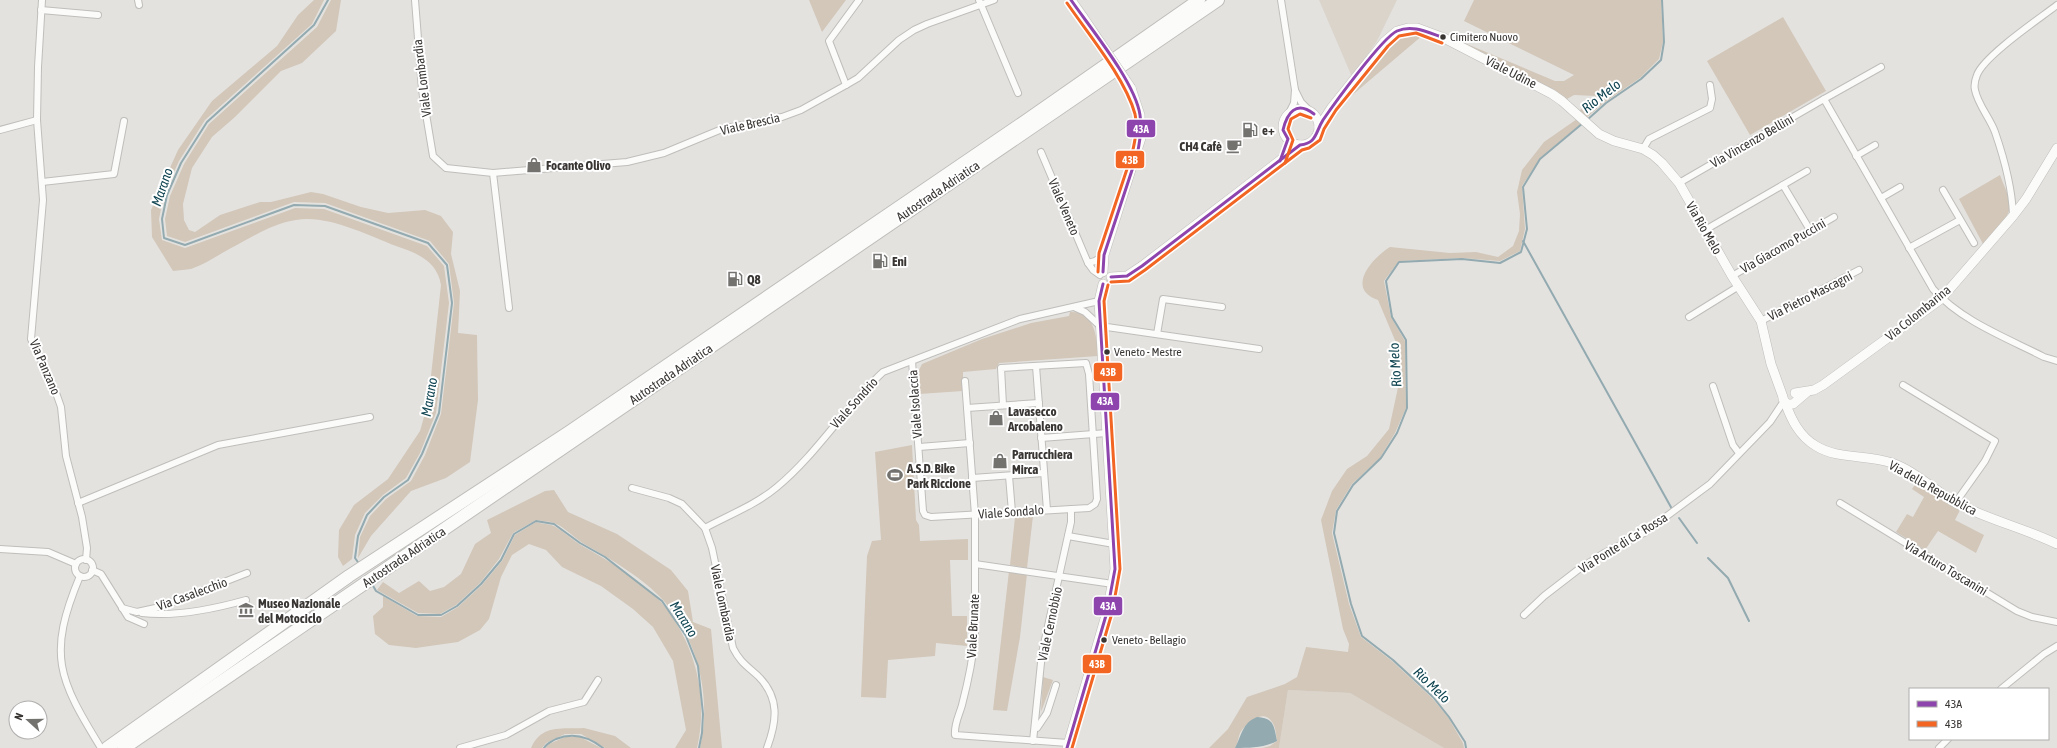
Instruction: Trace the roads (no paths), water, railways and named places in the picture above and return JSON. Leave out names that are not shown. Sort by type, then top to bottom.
[{"type":"highway","name":"Autostrada Adriatica","points":[[107,748],[349,576],[569,432],[1020,125],[1199,0]]},
{"type":"highway","name":"Autostrada Adriatica","points":[[124,748],[1218,0]]},
{"type":"street","name":"Via Panzano","points":[[42,0],[38,68],[38,120],[43,200],[31,339],[55,390],[61,407],[66,456],[78,503],[87,548],[86,560]]},
{"type":"street","name":"Viale Lombardia","points":[[415,0],[422,90],[433,156]]},
{"type":"street","points":[[846,86],[829,41],[859,0]]},
{"type":"street","name":"Viale Brescia","points":[[433,156],[446,168],[493,173],[547,170],[641,160],[664,153],[722,129],[801,110],[858,78],[899,40],[914,30],[980,2],[994,0]]},
{"type":"street","name":"Viale Veneto","points":[[1071,0],[1130,88],[1140,115],[1141,138],[1104,255],[1099,280],[1103,284]]},
{"type":"street","points":[[1033,741],[1067,746],[1092,665],[1113,584],[1115,569],[1114,544],[1099,300],[1103,284],[1108,284],[1111,277],[1127,276],[1142,266],[1300,145],[1313,140],[1319,127],[1312,112],[1301,102],[1296,90],[1281,0]]},
{"type":"street","points":[[980,2],[1018,93]]},
{"type":"street","points":[[2014,216],[2012,200],[1995,132],[1978,99],[1975,90],[1975,82],[1977,74],[1990,57],[2057,5]]},
{"type":"street","points":[[41,10],[98,14]]},
{"type":"street","name":"Viale Udine","points":[[1319,127],[1332,107],[1384,42],[1397,31],[1417,28],[1431,32],[1552,94],[1584,121]]},
{"type":"street","name":"Via Vincenzo Bellini","points":[[1679,184],[1881,67]]},
{"type":"street","points":[[1643,149],[1649,139],[1710,108],[1712,99],[1710,85]]},
{"type":"street","points":[[1296,90],[1294,103],[1283,126],[1288,139],[1293,143],[1300,145]]},
{"type":"street","points":[[1824,99],[1933,289],[1941,298],[1969,319],[2044,357],[2057,361]]},
{"type":"street","points":[[1289,113],[1298,109],[1312,112],[1332,107]]},
{"type":"street","points":[[0,130],[38,120]]},
{"type":"street","points":[[42,182],[114,174],[124,121]]},
{"type":"street","name":"Via Rio Melo","points":[[1584,121],[1599,134],[1614,142],[1643,149],[1662,163],[1679,184],[1732,276],[1761,321],[1776,378],[1790,398]]},
{"type":"street","points":[[1280,161],[1288,139]]},
{"type":"street","points":[[1856,156],[1875,145]]},
{"type":"street","name":"Via Colombarina","points":[[1790,398],[1807,392],[1833,378],[1941,298],[2014,216],[2057,148]]},
{"type":"street","name":"Viale Veneto","points":[[1041,152],[1088,263],[1093,270],[1101,273],[1108,273],[1111,277]]},
{"type":"street","points":[[1705,230],[1807,171]]},
{"type":"street","points":[[493,173],[509,308]]},
{"type":"street","points":[[1783,185],[1810,230]]},
{"type":"street","points":[[1881,198],[1900,187]]},
{"type":"street","points":[[1942,190],[1974,243]]},
{"type":"street","name":"Via Giacomo Puccini","points":[[1732,276],[1834,217]]},
{"type":"street","points":[[1909,248],[1960,220]]},
{"type":"street","points":[[1088,263],[1104,255]]},
{"type":"street","name":"Via Pietro Mascagni","points":[[1761,321],[1859,270]]},
{"type":"street","points":[[1689,317],[1739,286]]},
{"type":"street","points":[[1158,334],[1163,299],[1222,307]]},
{"type":"street","name":"Viale Sondrio","points":[[705,528],[777,488],[795,471],[866,388],[883,372],[1020,319],[1099,300]]},
{"type":"street","points":[[1074,307],[1085,312],[1100,326],[1258,349]]},
{"type":"street","name":"Viale Isolaccia","points":[[912,362],[923,511],[925,515]]},
{"type":"street","points":[[1003,405],[1001,368],[1086,363],[1089,374],[1093,434]]},
{"type":"street","points":[[1036,366],[1046,510]]},
{"type":"street","name":"Viale Brunate","points":[[965,381],[975,515],[973,655],[962,706],[955,728],[955,735],[1033,741]]},
{"type":"street","points":[[1903,385],[1995,441],[1986,461],[1956,502]]},
{"type":"street","points":[[1713,386],[1733,445],[1739,453]]},
{"type":"street","name":"Via della Repubblica","points":[[1790,398],[1792,422],[1815,445],[1832,453],[1894,463],[1956,502],[1989,518],[2039,535],[2057,544]]},
{"type":"street","name":"Via Ponte di Ca' Rossa","points":[[1524,615],[1544,596],[1579,570],[1604,553],[1644,533],[1710,484],[1770,422],[1790,398]]},
{"type":"street","points":[[967,408],[1039,403]]},
{"type":"street","points":[[78,503],[218,445],[370,417]]},
{"type":"street","name":"Viale Sondalo","points":[[925,515],[931,517],[1089,508],[1095,504],[1097,499],[1093,434]]},
{"type":"street","points":[[1041,438],[1107,434]]},
{"type":"street","name":"Viale Isolaccia","points":[[919,447],[970,443]]},
{"type":"street","points":[[972,478],[1044,473]]},
{"type":"street","points":[[1009,476],[1012,512]]},
{"type":"street","points":[[632,488],[669,498],[682,504],[705,528]]},
{"type":"street","name":"Via Arturo Toscanini","points":[[1840,503],[2017,611],[2032,617],[2057,622]]},
{"type":"street","name":"Viale Cernobbio","points":[[1033,741],[1042,653],[1071,522],[1071,509]]},
{"type":"street","name":"Viale Lombardia","points":[[705,528],[733,648],[739,660],[758,676],[767,688],[774,706],[775,727],[767,748]]},
{"type":"street","points":[[1068,536],[1114,544]]},
{"type":"street","points":[[0,548],[48,552],[76,564]]},
{"type":"street","points":[[76,564],[81,560],[86,560]]},
{"type":"street","name":"Via Casalecchio","points":[[86,560],[90,563],[92,570],[101,574],[122,608],[131,619],[144,624]]},
{"type":"street","points":[[76,564],[76,572],[80,576],[88,576],[92,570]]},
{"type":"street","points":[[975,564],[1113,584]]},
{"type":"street","name":"Via Casalecchio","points":[[136,612],[160,607],[247,573]]},
{"type":"street","points":[[80,576],[65,617],[61,633],[61,655],[64,677],[75,704],[102,748]]},
{"type":"street","name":"Via Casalecchio","points":[[122,608],[136,612],[160,615],[224,606],[246,600]]},
{"type":"street","points":[[2002,688],[2032,663],[2057,646]]},
{"type":"street","points":[[460,748],[506,735],[550,711],[584,702],[598,680]]},
{"type":"street","points":[[1035,728],[1037,728],[1047,713],[1056,685]]},
{"type":"street","points":[[1939,748],[1947,740]]},
{"type":"water","points":[[1257,717],[1270,721],[1274,727],[1277,741],[1251,748],[1235,748],[1245,726]]},
{"type":"waterway","name":"Marano","points":[[328,0],[314,25],[207,122],[181,163],[167,195],[162,219],[164,238],[185,245],[294,205],[325,206],[428,243],[447,265],[452,303],[439,413],[422,454],[408,480],[384,497],[367,515],[358,536],[355,558],[360,565]]},
{"type":"waterway","name":"Rio Melo","points":[[1587,120],[1606,103],[1641,79],[1661,60],[1664,42],[1662,0]]},
{"type":"waterway","name":"Rio Melo","points":[[1466,748],[1465,742],[1449,717],[1433,697],[1393,660],[1362,636],[1351,604],[1334,533],[1337,511],[1353,485],[1381,458],[1397,433],[1407,408],[1406,340],[1392,317],[1386,281],[1399,262],[1462,259],[1500,263],[1521,252],[1527,229],[1523,187],[1540,159],[1583,123]]},
{"type":"waterway","points":[[1523,241],[1672,509]]},
{"type":"waterway","points":[[1679,518],[1697,543]]},
{"type":"waterway","name":"Marano","points":[[372,584],[376,591],[418,615],[441,615],[457,606],[481,584],[501,560],[514,534],[536,521],[554,524],[580,543],[605,557],[662,601],[686,636],[698,666],[703,714],[702,733],[699,748]]},
{"type":"waterway","points":[[1708,558],[1728,578],[1749,621]]},
{"type":"waterway","name":"Marano","points":[[544,748],[556,739],[569,736],[586,738],[603,748]]},
{"type":"place","name":"Cimitero Nuovo","points":[[1443,37]]},
{"type":"place","name":"e+","points":[[1250,130]]},
{"type":"place","name":"CH4 Cafè","points":[[1234,146]]},
{"type":"place","name":"Focante Olivo","points":[[534,165]]},
{"type":"place","name":"Eni","points":[[880,261]]},
{"type":"place","name":"Q8","points":[[735,279]]},
{"type":"place","name":"Veneto - Mestre","points":[[1107,352]]},
{"type":"place","name":"Lavasecco Arcobaleno","points":[[996,418]]},
{"type":"place","name":"Parrucchiera Mirca","points":[[1000,461]]},
{"type":"place","name":"A.S.D. Bike Park Riccione","points":[[895,475]]},
{"type":"place","name":"Museo Nazionale del Motociclo","points":[[246,610]]},
{"type":"place","name":"Veneto - Bellagio","points":[[1104,640]]}]
